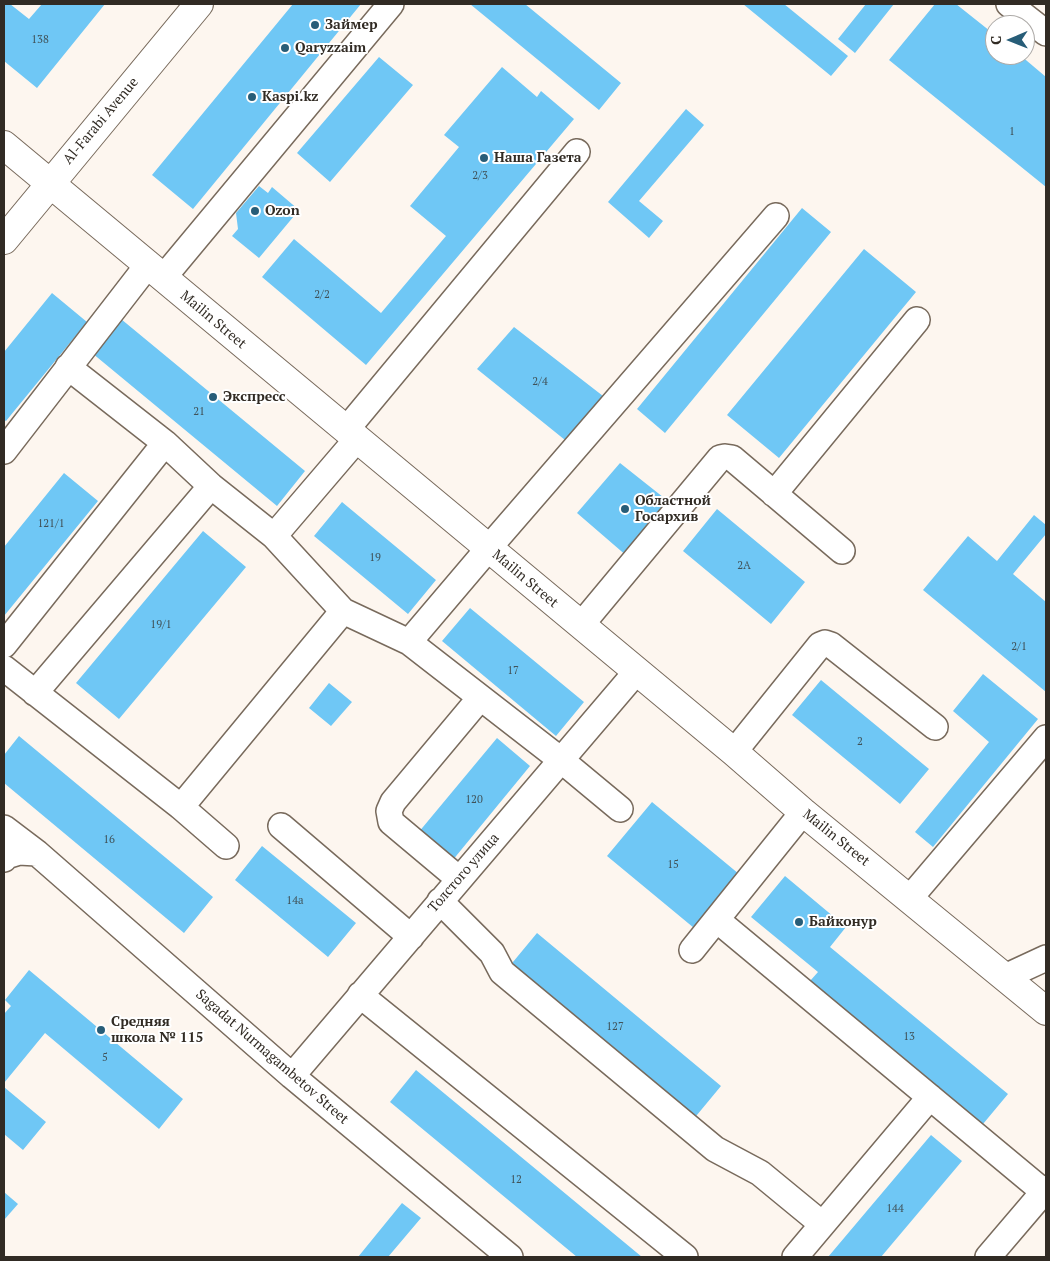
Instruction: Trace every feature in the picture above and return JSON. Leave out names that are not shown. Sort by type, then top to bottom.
[{"type":"main road","name":"Al-Farabi Avenue","points":[[4,240],[199,4]]},
{"type":"main road","name":"Mailin Street","points":[[4,146],[1046,1011]]},
{"type":"street","points":[[4,450],[68,366],[155,272],[391,4]]},
{"type":"street","points":[[1009,4],[1046,33]]},
{"type":"street","points":[[274,536],[351,435],[577,152]]},
{"type":"street","points":[[409,642],[776,216]]},
{"type":"street","points":[[774,494],[917,320]]},
{"type":"street","points":[[68,366],[165,443],[211,486],[274,536],[344,611],[409,642],[561,760],[620,809]]},
{"type":"street","points":[[4,645],[165,443]]},
{"type":"street","points":[[581,625],[720,458],[732,458],[842,551]]},
{"type":"street","points":[[34,693],[211,486]]},
{"type":"street","points":[[181,808],[344,611]]},
{"type":"street","points":[[734,752],[820,645],[825,643],[831,644],[935,727]]},
{"type":"street","points":[[4,668],[226,846]]},
{"type":"street","name":"Толстого улица","points":[[292,1076],[637,672]]},
{"type":"street","points":[[459,879],[391,822],[389,812],[393,802],[480,698]]},
{"type":"street","points":[[910,898],[1046,738]]},
{"type":"street","points":[[692,950],[804,812]]},
{"type":"street","points":[[281,826],[410,937]]},
{"type":"street","name":"Sagadat Nurmagambetov Street","points":[[4,828],[37,853],[292,1076],[510,1257]]},
{"type":"street","points":[[4,859],[6,856],[20,852],[37,853]]},
{"type":"street","points":[[440,901],[492,953],[502,972],[715,1149],[760,1173],[822,1224]]},
{"type":"street","points":[[718,920],[930,1097],[1045,1190],[988,1257]]},
{"type":"street","points":[[1006,977],[1046,958]]},
{"type":"street","points":[[360,995],[684,1257]]},
{"type":"street","points":[[795,1257],[930,1097]]},
{"type":"building","points":[[4,4],[10,4],[29,19],[42,4],[105,4],[37,88],[4,61]]},
{"type":"building","points":[[293,4],[361,4],[193,209],[152,175]]},
{"type":"building","points":[[470,4],[525,4],[621,83],[599,110]]},
{"type":"building","points":[[743,4],[784,4],[848,56],[831,76]]},
{"type":"building","points":[[866,4],[894,4],[855,53],[838,39]]},
{"type":"building","points":[[935,4],[956,4],[985,27],[985,65],[1032,65],[1046,77],[1046,187],[889,60]]},
{"type":"building","points":[[379,57],[413,85],[330,182],[297,153]]},
{"type":"building","points":[[502,67],[537,97],[541,91],[574,119],[366,365],[262,277],[294,239],[381,313],[446,236],[410,206],[459,147],[444,135]]},
{"type":"building","points":[[686,109],[704,125],[639,201],[663,221],[649,238],[608,202]]},
{"type":"building","points":[[259,186],[268,193],[272,187],[299,210],[259,258],[232,236],[238,229],[236,213]]},
{"type":"building","points":[[802,208],[831,232],[665,433],[637,409]]},
{"type":"building","points":[[864,249],[916,292],[779,458],[727,415]]},
{"type":"building","points":[[52,293],[87,322],[6,421],[4,420],[4,352]]},
{"type":"building","points":[[121,319],[305,471],[277,506],[92,353]]},
{"type":"building","points":[[514,327],[603,396],[565,440],[477,369]]},
{"type":"building","name":"Областной Госархив","points":[[620,463],[673,505],[628,557],[577,513]]},
{"type":"building","points":[[64,473],[98,501],[4,616],[4,547]]},
{"type":"building","points":[[342,502],[436,580],[408,614],[314,536]]},
{"type":"building","points":[[717,509],[805,582],[771,624],[683,551]]},
{"type":"building","points":[[1034,515],[1046,525],[1046,534],[1013,574],[1046,602],[1046,692],[923,590],[968,536],[997,561]]},
{"type":"building","points":[[203,531],[246,567],[119,719],[76,683]]},
{"type":"building","points":[[470,608],[584,702],[556,736],[442,641]]},
{"type":"building","points":[[983,674],[1038,719],[933,847],[915,832],[989,742],[953,711]]},
{"type":"building","points":[[821,680],[929,769],[900,804],[792,715]]},
{"type":"building","points":[[329,683],[352,702],[331,726],[309,708]]},
{"type":"building","points":[[19,736],[213,897],[184,933],[4,783],[4,755]]},
{"type":"building","points":[[497,738],[530,766],[452,861],[418,833]]},
{"type":"building","points":[[652,802],[739,874],[694,928],[607,856]]},
{"type":"building","points":[[262,846],[356,923],[328,957],[235,880]]},
{"type":"building","points":[[785,876],[846,927],[830,947],[1008,1094],[983,1124],[810,981],[818,972],[751,917]]},
{"type":"building","points":[[537,933],[721,1086],[692,1121],[508,968]]},
{"type":"building","name":"Средняя школа № 115","points":[[29,970],[183,1099],[159,1129],[45,1033],[4,1083],[4,1014],[11,1006],[5,1000]]},
{"type":"building","points":[[416,1070],[642,1257],[577,1257],[390,1102]]},
{"type":"building","points":[[4,1087],[46,1122],[23,1150],[4,1134]]},
{"type":"building","points":[[931,1135],[962,1161],[881,1257],[828,1257]]},
{"type":"building","points":[[4,1192],[18,1204],[4,1220]]},
{"type":"building","points":[[402,1203],[421,1218],[388,1257],[358,1257]]},
{"type":"place","name":"Займер","points":[[315,25]]},
{"type":"place","name":"Qaryzzaim","points":[[285,48]]},
{"type":"place","name":"Kaspi.kz","points":[[252,97]]},
{"type":"place","name":"Наша Газета","points":[[484,158]]},
{"type":"place","name":"Ozon","points":[[255,211]]},
{"type":"place","name":"Экспресс","points":[[213,397]]},
{"type":"place","name":"Областной Госархив","points":[[625,509]]},
{"type":"place","name":"Байконур","points":[[799,922]]},
{"type":"place","name":"Средняя школа № 115","points":[[101,1030]]}]
